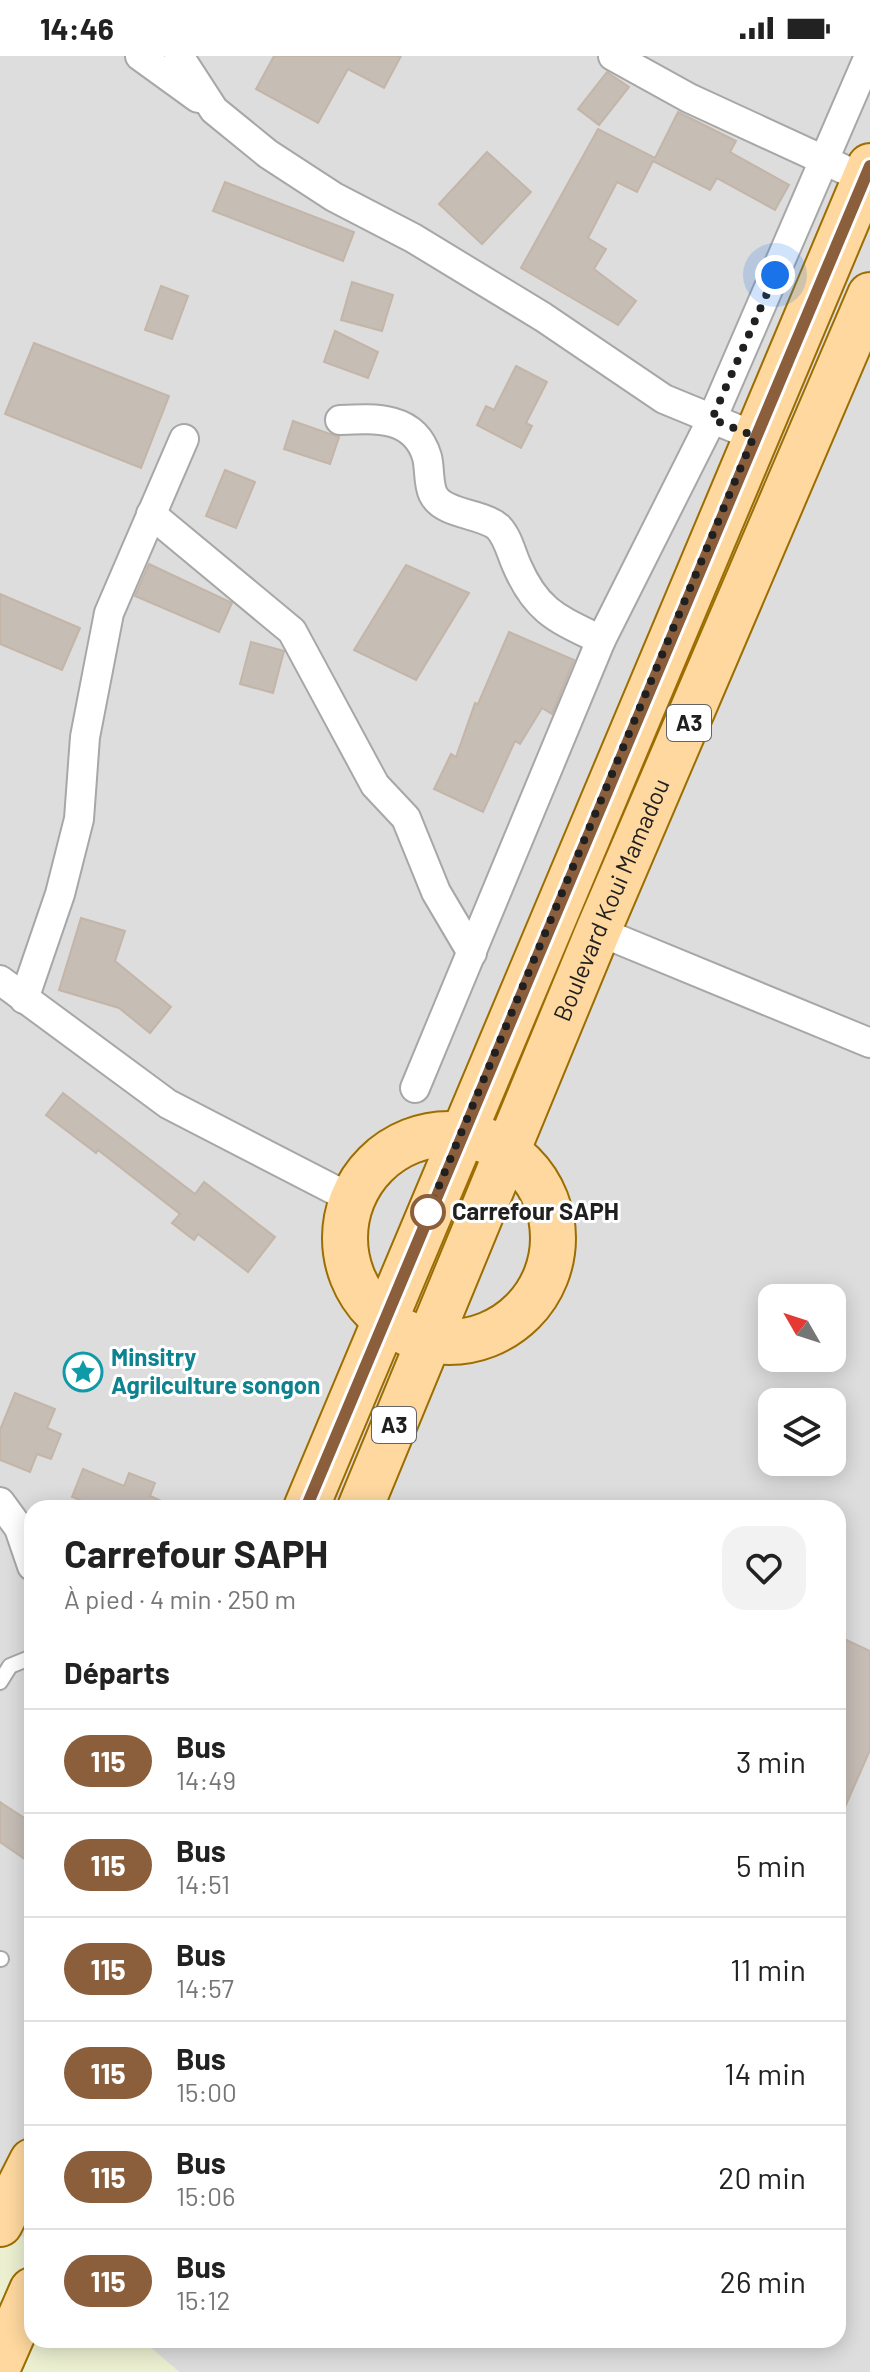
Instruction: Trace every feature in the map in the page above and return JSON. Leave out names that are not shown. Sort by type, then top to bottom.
[{"type":"main road","name":"Boulevard Koui Mamadou","points":[[309,1500],[867,173]]},
{"type":"main road","name":"Boulevard Koui Mamadou","points":[[363,1500],[598,931],[870,295]]},
{"type":"main road","points":[[461,1133],[486,1139],[509,1151],[535,1176],[550,1208],[554,1244],[546,1279],[527,1309],[498,1331],[464,1342],[428,1342],[404,1334],[383,1320],[361,1296],[348,1265],[345,1232],[352,1199],[370,1170],[395,1148],[427,1135],[461,1133]]},
{"type":"main road","points":[[0,2224],[24,2177]]},
{"type":"main road","points":[[0,2363],[24,2308]]},
{"type":"street","points":[[140,56],[268,154],[334,197],[426,245],[543,317],[664,399],[754,436]]},
{"type":"street","points":[[179,56],[214,110]]},
{"type":"street","points":[[613,56],[689,98],[825,160],[867,173]]},
{"type":"street","points":[[415,1088],[601,640],[712,419],[869,56]]},
{"type":"street","points":[[340,420],[378,418],[403,425],[419,438],[427,458],[433,494],[440,502],[496,526],[506,537],[528,590],[548,614],[601,640]]},
{"type":"street","points":[[24,999],[60,894],[79,819],[85,737],[109,613],[184,439]]},
{"type":"street","points":[[151,514],[292,631],[375,785],[406,818],[436,892],[472,953]]},
{"type":"street","points":[[598,931],[870,1043]]},
{"type":"street","points":[[0,980],[168,1104],[352,1199]]},
{"type":"street","points":[[0,1502],[19,1528],[24,1543]]},
{"type":"lane","points":[[0,1682],[10,1666],[24,1660]]},
{"type":"shaded area","points":[[0,56],[870,56],[870,2372],[179,2372],[151,2348],[846,2348],[846,1500],[24,1500],[24,2238],[0,2217]]},
{"type":"green space","points":[[0,2217],[24,2238],[24,2348],[151,2348],[179,2372],[0,2372]]},
{"type":"building","points":[[274,56],[401,56],[384,88],[348,69],[318,123],[256,89]]},
{"type":"building","points":[[607,72],[629,87],[599,125],[578,109]]},
{"type":"building","points":[[678,112],[736,141],[730,152],[789,185],[775,210],[717,178],[710,190],[653,161],[637,192],[617,182],[588,238],[606,249],[594,269],[636,301],[618,325],[521,268],[598,129],[655,158]]},
{"type":"building","points":[[487,152],[531,192],[482,244],[439,204]]},
{"type":"building","points":[[225,182],[354,232],[343,261],[213,211]]},
{"type":"building","points":[[352,282],[393,295],[382,331],[341,320]]},
{"type":"building","points":[[161,286],[188,296],[172,339],[145,330]]},
{"type":"building","points":[[335,331],[378,352],[368,378],[324,362]]},
{"type":"building","points":[[34,343],[169,396],[141,468],[5,414]]},
{"type":"building","points":[[516,366],[547,382],[526,423],[532,426],[521,448],[477,425],[486,406],[494,410]]},
{"type":"building","points":[[293,421],[339,437],[330,464],[284,449]]},
{"type":"building","points":[[225,470],[255,482],[236,528],[206,516]]},
{"type":"building","points":[[149,564],[232,603],[219,632],[135,596]]},
{"type":"building","points":[[406,565],[469,593],[416,680],[354,650]]},
{"type":"building","points":[[0,594],[80,628],[62,670],[0,644]]},
{"type":"building","points":[[509,632],[574,660],[552,714],[542,708],[520,744],[515,741],[483,812],[434,789],[451,754],[456,757],[475,703],[478,704]]},
{"type":"building","points":[[251,642],[284,651],[273,693],[240,684]]},
{"type":"building","points":[[81,918],[125,931],[115,961],[171,1007],[150,1033],[119,1008],[59,990]]},
{"type":"building","points":[[63,1093],[195,1194],[204,1182],[275,1237],[248,1272],[198,1234],[194,1240],[172,1223],[180,1214],[98,1150],[96,1153],[46,1115]]},
{"type":"building","points":[[15,1393],[55,1409],[47,1428],[61,1434],[51,1459],[37,1454],[30,1472],[0,1460],[0,1430]]},
{"type":"building","points":[[83,1469],[124,1486],[129,1473],[155,1483],[150,1496],[159,1500],[80,1500],[72,1497]]},
{"type":"building","points":[[846,1640],[870,1651],[870,1750],[846,1805]]},
{"type":"building","points":[[0,1802],[24,1818],[24,1858],[0,1842]]},
{"type":"bus line","name":"115","points":[[309,1500],[870,166]]},
{"type":"place","name":"Carrefour SAPH","points":[[428,1212]]},
{"type":"place","name":"Minsitry Agrilculture songon","points":[[83,1372]]},
{"type":"route","points":[[428,1212],[754,436],[712,419],[775,275]]}]
